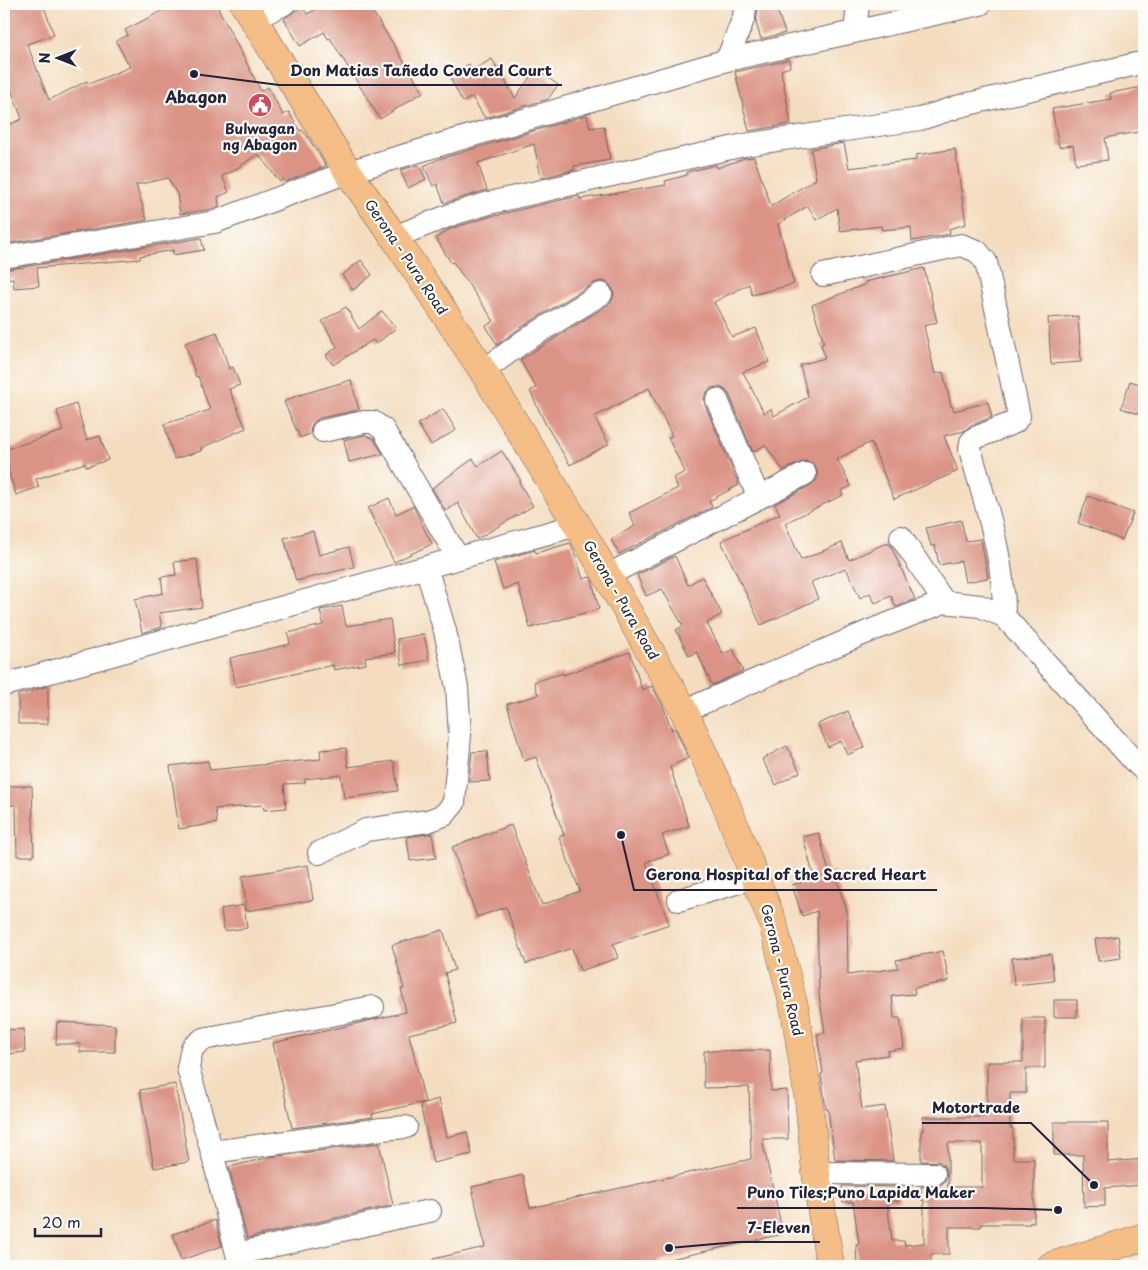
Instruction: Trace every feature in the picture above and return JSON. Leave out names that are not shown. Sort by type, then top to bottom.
[{"type":"main road","name":"Gerona - Pura Road","points":[[249,11],[348,172],[394,237],[483,371],[608,575],[684,711],[724,799],[773,923],[795,1011],[809,1101],[816,1173],[830,1266]]},
{"type":"main road","points":[[1051,1266],[1144,1237]]},
{"type":"street","points":[[249,11],[284,4]]},
{"type":"street","points":[[727,60],[744,17],[745,4]]},
{"type":"street","points":[[855,32],[858,4]]},
{"type":"street","points":[[4,257],[215,222],[348,172],[727,60],[980,4]]},
{"type":"street","points":[[394,237],[453,214],[489,203],[744,145],[920,119],[960,106],[1136,64]]},
{"type":"street","points":[[823,275],[961,245],[977,251],[986,262],[1019,416],[1015,422],[975,438],[971,442],[970,449],[991,527],[1003,583],[1004,616]]},
{"type":"street","points":[[483,371],[524,341],[601,294]]},
{"type":"street","points":[[717,400],[759,498]]},
{"type":"street","points":[[323,431],[364,422],[373,422],[383,429],[458,558]]},
{"type":"street","points":[[608,575],[805,474]]},
{"type":"street","points":[[4,685],[576,524]]},
{"type":"street","points":[[901,537],[944,602]]},
{"type":"street","points":[[319,853],[366,830],[428,821],[444,815],[454,803],[460,734],[457,686],[445,632],[426,567]]},
{"type":"street","points":[[684,711],[865,632],[944,602],[980,606],[1004,616],[1141,759]]},
{"type":"street","points":[[679,900],[756,877]]},
{"type":"street","points":[[373,1007],[203,1040],[192,1048],[188,1068],[212,1152],[239,1260],[404,1216],[430,1211]]},
{"type":"street","points":[[212,1152],[406,1127]]},
{"type":"street","points":[[816,1173],[934,1174]]},
{"type":"building","points":[[4,4],[43,4],[54,35],[27,44],[49,100],[87,81],[89,84],[130,67],[116,41],[128,35],[125,30],[175,4],[216,4],[261,91],[268,87],[283,115],[289,112],[300,131],[302,130],[307,136],[326,166],[285,182],[284,179],[280,182],[258,154],[222,176],[229,192],[218,197],[219,206],[212,209],[180,214],[177,194],[168,178],[136,185],[147,220],[4,244],[4,127],[22,119],[4,70],[4,65],[10,62],[4,44]]},
{"type":"building","points":[[326,4],[368,4],[423,92],[380,119],[330,38],[328,39],[324,32],[300,46],[284,19],[302,6],[307,14]]},
{"type":"building","points":[[775,4],[785,33],[761,39],[756,23],[758,8]]},
{"type":"building","points":[[492,59],[515,98],[536,69],[558,85],[548,99],[485,118],[472,97],[463,102],[449,76],[469,64],[473,70]]},
{"type":"building","points":[[789,60],[790,67],[781,70],[791,124],[749,131],[735,72]]},
{"type":"building","points":[[1142,87],[1144,131],[1105,138],[1108,160],[1076,164],[1073,145],[1059,147],[1052,109],[1111,99],[1110,93]]},
{"type":"building","points":[[587,115],[590,128],[604,126],[610,160],[574,166],[574,170],[541,178],[534,144],[478,163],[487,190],[444,203],[437,184],[433,186],[424,166],[439,159]]},
{"type":"building","points":[[844,143],[849,168],[916,160],[916,155],[955,149],[966,224],[949,229],[950,234],[912,241],[911,227],[882,230],[881,226],[840,231],[837,208],[816,220],[808,206],[778,224],[794,284],[752,295],[749,284],[714,302],[732,337],[756,328],[769,362],[743,372],[764,413],[771,409],[774,416],[808,397],[800,365],[825,358],[821,344],[824,343],[812,305],[866,284],[865,282],[924,268],[937,322],[924,326],[935,374],[943,372],[951,406],[954,411],[988,402],[992,417],[970,426],[964,431],[944,436],[958,471],[894,499],[871,442],[837,459],[851,486],[841,491],[843,495],[785,523],[801,560],[842,543],[849,560],[884,544],[890,544],[915,599],[896,607],[891,596],[875,603],[870,593],[860,598],[846,568],[811,582],[818,599],[761,625],[721,541],[780,514],[775,504],[816,481],[818,475],[812,463],[805,461],[783,470],[765,445],[753,452],[729,394],[719,387],[711,388],[704,398],[705,405],[739,485],[709,501],[712,507],[619,554],[611,539],[635,526],[629,513],[678,488],[673,478],[685,472],[668,438],[672,436],[649,388],[594,417],[609,444],[570,465],[546,425],[530,391],[536,388],[520,360],[608,305],[612,301],[614,294],[612,288],[607,282],[600,281],[594,283],[517,330],[497,345],[486,326],[494,321],[453,262],[451,263],[436,238],[450,229],[492,216],[579,196],[580,199],[666,185],[665,181],[687,175],[687,172],[716,165],[717,168],[745,158],[754,157],[771,206],[816,179],[811,149]]},
{"type":"building","points":[[419,165],[426,179],[408,188],[400,170]]},
{"type":"building","points":[[201,238],[204,250],[173,255],[173,250],[140,256],[140,259],[37,268],[39,286],[14,288],[13,278],[4,279],[4,270]]},
{"type":"building","points":[[361,260],[372,275],[353,290],[342,275]]},
{"type":"building","points":[[346,307],[359,329],[382,311],[396,328],[376,344],[373,340],[333,365],[326,355],[337,347],[322,321]]},
{"type":"building","points":[[1078,316],[1081,362],[1051,364],[1048,318]]},
{"type":"building","points":[[217,332],[229,369],[233,367],[240,385],[229,389],[246,428],[201,448],[201,451],[174,459],[164,424],[210,410],[198,376],[196,377],[185,343]]},
{"type":"building","points":[[351,380],[359,410],[320,418],[314,422],[310,434],[300,438],[284,402],[296,396]]},
{"type":"building","points":[[1130,381],[1144,385],[1144,416],[1121,408]]},
{"type":"building","points":[[76,404],[87,440],[100,436],[108,460],[86,467],[85,463],[36,479],[39,487],[16,495],[4,457],[4,450],[63,431],[57,411]]},
{"type":"building","points":[[443,409],[456,430],[431,445],[418,424]]},
{"type":"building","points":[[365,435],[373,438],[383,454],[349,462],[344,440]]},
{"type":"building","points":[[502,451],[521,481],[519,482],[533,506],[477,539],[458,503],[446,511],[432,488],[473,459],[478,466]]},
{"type":"building","points":[[1088,496],[1133,513],[1122,540],[1078,523]]},
{"type":"building","points":[[389,498],[396,514],[413,506],[432,544],[394,562],[368,508]]},
{"type":"building","points":[[961,520],[966,541],[981,539],[988,578],[965,582],[961,561],[939,565],[935,545],[931,546],[926,528]]},
{"type":"building","points":[[313,531],[319,555],[349,547],[354,567],[296,581],[284,538]]},
{"type":"building","points":[[570,543],[583,579],[590,577],[592,580],[599,609],[530,628],[518,584],[503,589],[494,562],[535,550],[536,553]]},
{"type":"building","points":[[675,556],[688,585],[702,577],[722,614],[707,623],[723,654],[733,649],[743,671],[712,685],[697,652],[689,656],[676,630],[683,626],[662,589],[646,596],[637,575]]},
{"type":"building","points":[[197,559],[202,607],[159,613],[162,627],[142,633],[135,599],[163,593],[161,577],[176,575],[174,562]]},
{"type":"building","points":[[342,606],[346,626],[390,619],[395,653],[365,657],[366,664],[334,670],[333,665],[236,687],[230,658],[290,644],[288,633],[323,625],[320,610]]},
{"type":"building","points":[[424,634],[429,660],[402,665],[397,639]]},
{"type":"building","points":[[630,652],[642,690],[652,686],[663,706],[672,730],[675,728],[688,758],[670,767],[689,826],[662,835],[669,854],[646,862],[669,924],[613,944],[618,958],[580,971],[572,948],[526,964],[506,907],[477,917],[452,847],[511,825],[542,905],[580,891],[559,837],[564,835],[536,757],[524,761],[507,704],[538,695],[534,682],[563,673],[563,675]]},
{"type":"building","points":[[48,686],[48,724],[18,724],[18,695]]},
{"type":"building","points":[[848,711],[865,747],[847,755],[841,741],[828,747],[818,724]]},
{"type":"building","points":[[787,746],[800,772],[776,785],[762,759]]},
{"type":"building","points":[[346,748],[348,767],[394,761],[398,791],[344,798],[341,775],[305,779],[305,783],[284,784],[286,808],[264,810],[263,805],[215,809],[217,823],[179,829],[170,766],[208,761],[210,770],[321,759],[320,750]]},
{"type":"building","points":[[487,751],[490,781],[469,782],[472,752]]},
{"type":"building","points":[[5,786],[32,786],[34,856],[17,856],[16,805],[5,805]]},
{"type":"building","points":[[432,833],[436,858],[410,861],[407,837]]},
{"type":"building","points":[[819,833],[829,873],[834,871],[847,911],[848,975],[898,968],[896,960],[943,951],[949,981],[914,988],[915,994],[892,996],[894,1018],[900,1018],[904,1048],[887,1051],[888,1055],[855,1060],[862,1109],[885,1106],[893,1161],[835,1160],[821,1074],[823,1073],[817,1034],[825,1033],[819,995],[817,911],[802,916],[792,885],[814,878],[803,837]]},
{"type":"building","points":[[308,865],[313,900],[247,911],[242,876]]},
{"type":"building","points":[[244,905],[247,928],[224,931],[221,909]]},
{"type":"building","points":[[443,930],[455,970],[445,973],[457,1023],[409,1034],[425,1102],[372,1114],[373,1117],[292,1128],[273,1043],[406,1012],[401,989],[404,989],[392,945]]},
{"type":"building","points":[[1118,936],[1121,958],[1098,961],[1095,939]]},
{"type":"building","points":[[1051,954],[1054,981],[1014,985],[1012,958]]},
{"type":"building","points":[[1054,1000],[1077,1000],[1077,1017],[1054,1017]]},
{"type":"building","points":[[1023,1018],[1045,1018],[1045,1068],[1026,1068],[1026,1093],[1010,1093],[1010,1128],[1013,1128],[1013,1159],[1034,1159],[1034,1222],[1030,1222],[1030,1224],[981,1224],[981,1227],[949,1227],[949,1254],[931,1254],[931,1266],[857,1266],[856,1245],[859,1244],[853,1202],[843,1202],[842,1186],[897,1187],[899,1201],[887,1201],[892,1241],[904,1241],[905,1245],[924,1243],[924,1200],[921,1200],[921,1187],[940,1186],[945,1181],[947,1174],[945,1167],[940,1162],[921,1161],[923,1117],[987,1117],[987,1062],[1023,1062]],"holes":[[[948,1143],[982,1143],[982,1187],[948,1187]]]},
{"type":"building","points":[[57,1022],[115,1025],[115,1052],[80,1052],[80,1044],[56,1044]]},
{"type":"building","points":[[24,1029],[25,1052],[8,1054],[7,1030]]},
{"type":"building","points":[[770,1050],[771,1091],[787,1090],[788,1139],[762,1139],[783,1234],[657,1262],[658,1266],[434,1266],[433,1259],[485,1247],[472,1187],[523,1175],[530,1208],[751,1159],[749,1087],[704,1088],[704,1051]]},
{"type":"building","points":[[175,1084],[189,1162],[154,1168],[140,1090]]},
{"type":"building","points":[[439,1099],[447,1137],[467,1132],[472,1154],[433,1163],[420,1104]]},
{"type":"building","points":[[1054,1122],[1108,1122],[1108,1162],[1144,1159],[1144,1185],[1105,1188],[1105,1206],[1084,1207],[1083,1155],[1054,1155]]},
{"type":"building","points":[[379,1143],[393,1205],[247,1238],[229,1167],[271,1157]]},
{"type":"building","points":[[215,1220],[222,1246],[181,1260],[173,1234]]},
{"type":"place","name":"Don Matias Tañedo Covered Court","points":[[194,74]]},
{"type":"place","name":"Bulwagan ng Abagon","points":[[260,105]]},
{"type":"place","name":"Gerona Hospital of the Sacred Heart","points":[[621,835]]},
{"type":"place","name":"Motortrade","points":[[1094,1185]]},
{"type":"place","name":"Puno Tiles;Puno Lapida Maker","points":[[1058,1210]]},
{"type":"place","name":"7-Eleven","points":[[669,1248]]},
{"type":"district","name":"Abagon","points":[[196,97]]}]
